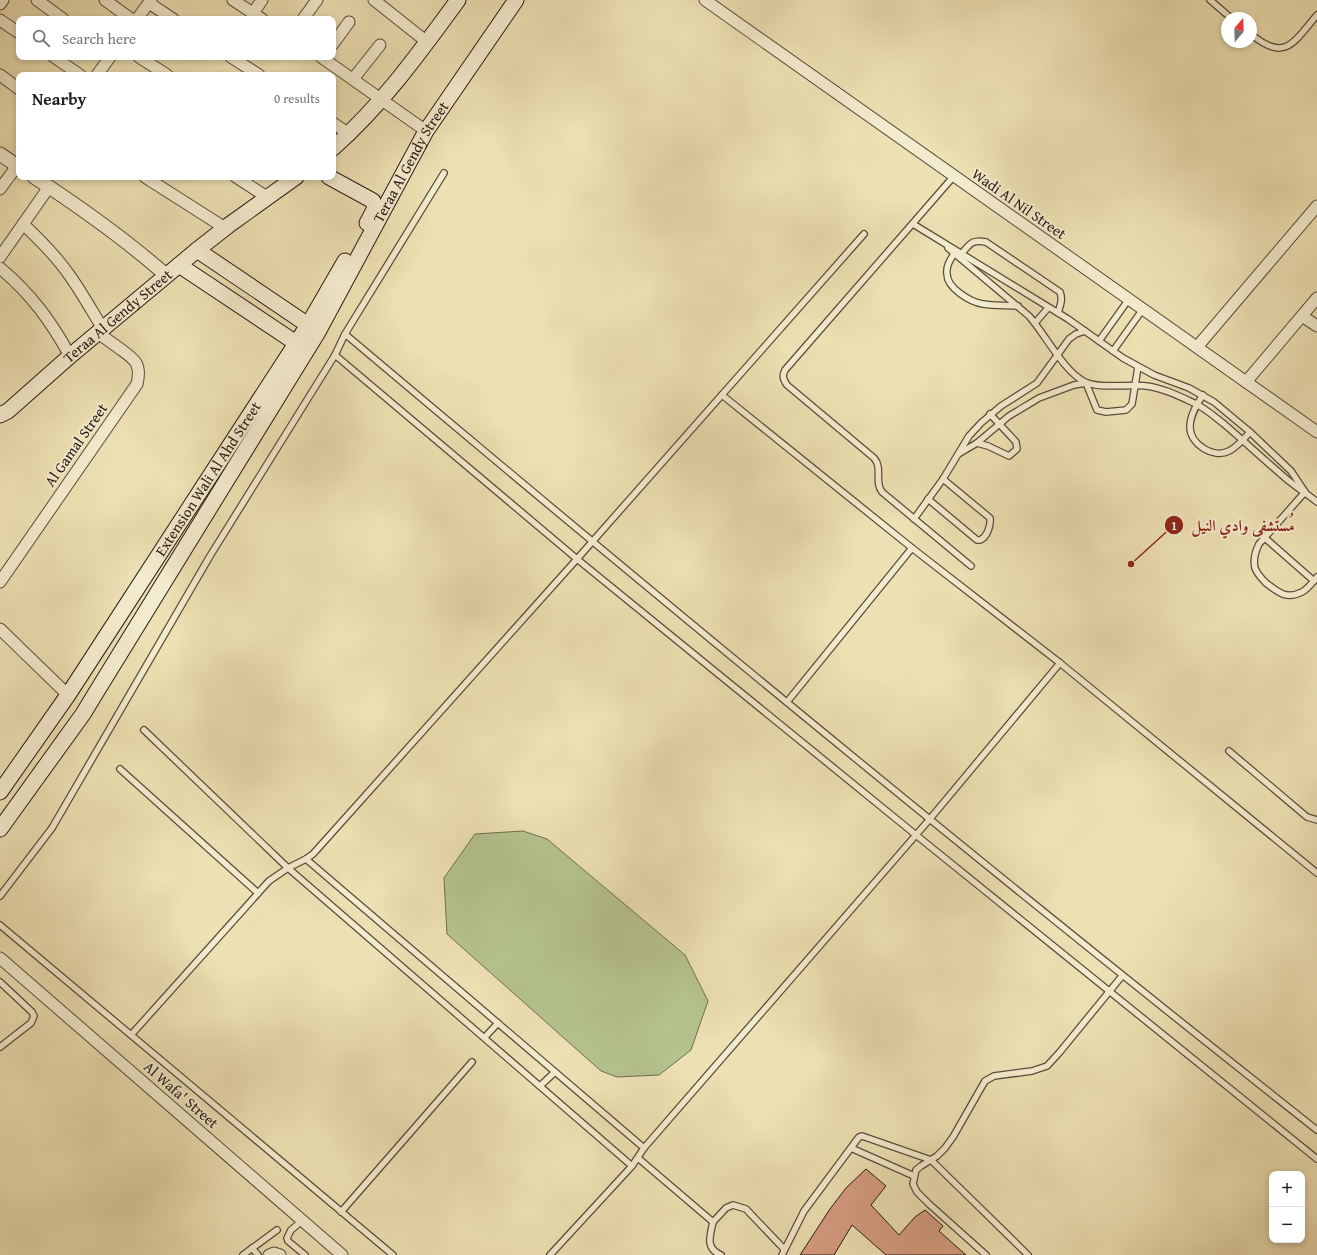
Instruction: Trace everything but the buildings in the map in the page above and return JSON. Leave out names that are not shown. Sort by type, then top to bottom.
[{"type":"main road","points":[[336,145],[383,99],[458,0]]},
{"type":"main road","name":"Teraa Al Gendy Street","points":[[313,329],[381,206],[426,132],[516,0]]},
{"type":"main road","name":"Teraa Al Gendy Street","points":[[3,411],[224,228],[292,180]]},
{"type":"main road","points":[[334,180],[381,206]]},
{"type":"main road","points":[[197,250],[313,329]]},
{"type":"main road","points":[[179,265],[296,343]]},
{"type":"main road","name":"Extension Wali Al Ahd Street","points":[[0,792],[68,695],[296,343],[313,329]]},
{"type":"main road","name":"Extension Wali Al Ahd Street","points":[[0,829],[83,714],[313,329]]},
{"type":"street","points":[[37,0],[59,16]]},
{"type":"street","points":[[105,0],[127,16]]},
{"type":"street","points":[[233,0],[258,16],[262,0]]},
{"type":"street","points":[[305,16],[317,0]]},
{"type":"street","points":[[374,0],[427,42]]},
{"type":"street","name":"Wadi Al Nil Street","points":[[705,0],[1317,432]]},
{"type":"street","points":[[139,16],[150,2],[169,16]]},
{"type":"street","points":[[0,20],[16,31]]},
{"type":"street","points":[[336,40],[349,22]]},
{"type":"street","points":[[353,79],[380,45]]},
{"type":"street","points":[[58,60],[76,72]]},
{"type":"street","points":[[99,72],[108,60]]},
{"type":"street","points":[[144,60],[162,72]]},
{"type":"street","points":[[236,60],[254,72]]},
{"type":"street","points":[[326,60],[383,99],[426,132]]},
{"type":"street","points":[[0,75],[16,87]]},
{"type":"street","points":[[336,125],[349,134]]},
{"type":"street","points":[[0,154],[16,165]]},
{"type":"street","points":[[0,189],[16,169]]},
{"type":"street","points":[[38,180],[116,235],[166,275]]},
{"type":"street","points":[[149,180],[224,228]]},
{"type":"street","points":[[241,180],[267,197]]},
{"type":"street","points":[[0,258],[49,187]]},
{"type":"street","points":[[1197,347],[1317,206]]},
{"type":"street","points":[[23,224],[39,239],[71,277],[100,331]]},
{"type":"street","points":[[0,268],[46,315],[70,356]]},
{"type":"street","points":[[1246,382],[1317,298]]},
{"type":"street","points":[[1302,316],[1317,326]]},
{"type":"street","name":"Al Gamal Street","points":[[0,582],[137,384],[139,375],[138,366],[134,359],[100,331]]},
{"type":"street","points":[[0,629],[68,695]]},
{"type":"street","name":"Al Wafa' Street","points":[[0,958],[342,1255]]},
{"type":"street","points":[[269,1255],[274,1253],[280,1255]]},
{"type":"lane","points":[[1210,0],[1225,12]]},
{"type":"lane","points":[[1257,39],[1268,47],[1278,48],[1288,46],[1296,40],[1317,15]]},
{"type":"lane","points":[[0,896],[52,828],[210,556],[335,355],[344,334],[444,173]]},
{"type":"lane","points":[[954,176],[785,370],[783,375],[787,385],[874,458],[877,462],[879,489],[971,566]]},
{"type":"lane","points":[[913,224],[1058,313],[1138,367],[1189,388],[1203,395],[1224,409],[1291,471],[1305,492]]},
{"type":"lane","points":[[131,1036],[269,881],[313,854],[722,396],[864,234]]},
{"type":"lane","points":[[962,254],[971,243],[975,241],[986,242],[1060,292],[1062,302],[1058,313]]},
{"type":"lane","points":[[944,243],[954,254],[1018,306],[1035,322],[1058,355],[1076,375],[1086,383],[1097,410],[1106,412],[1126,410],[1130,408],[1138,367]]},
{"type":"lane","points":[[954,254],[948,264],[946,275],[951,284],[959,293],[983,304],[1018,306]]},
{"type":"lane","points":[[1099,341],[1129,299]]},
{"type":"lane","points":[[1035,322],[1048,308]]},
{"type":"lane","points":[[1113,351],[1143,309]]},
{"type":"lane","points":[[914,519],[943,479],[969,436],[990,414],[1000,406],[1037,383],[1073,336],[1085,331]]},
{"type":"lane","points":[[344,334],[592,542],[788,702],[929,820],[1122,976],[1317,1130]]},
{"type":"lane","points":[[335,355],[577,559],[1317,1159]]},
{"type":"lane","points":[[958,455],[977,443],[1009,416],[1045,395],[1074,385],[1086,383],[1099,385],[1147,386],[1166,391],[1197,404],[1243,440],[1285,477],[1317,502]]},
{"type":"lane","points":[[1203,395],[1197,404],[1191,422],[1191,434],[1194,439],[1208,451],[1214,453],[1226,453],[1243,440],[1250,432]]},
{"type":"lane","points":[[722,396],[912,548],[1060,663],[1317,873]]},
{"type":"lane","points":[[977,443],[988,446],[1009,456],[1017,449],[1016,442],[990,414]]},
{"type":"lane","points":[[928,499],[977,540],[984,538],[990,525],[990,518],[943,479]]},
{"type":"lane","points":[[1265,538],[1315,579],[1309,587],[1295,595],[1278,593],[1260,578],[1254,561],[1255,552],[1259,544],[1305,492]]},
{"type":"lane","points":[[788,702],[912,548]]},
{"type":"lane","points":[[550,1255],[632,1166],[644,1148],[929,820],[1060,663]]},
{"type":"lane","points":[[144,730],[288,868],[485,1037],[632,1166]]},
{"type":"lane","points":[[1229,751],[1307,817],[1317,820]]},
{"type":"lane","points":[[120,769],[258,893]]},
{"type":"lane","points":[[306,859],[644,1148]]},
{"type":"lane","points":[[0,925],[393,1255]]},
{"type":"lane","points":[[986,1255],[917,1192],[913,1184],[916,1170],[941,1152],[953,1137],[985,1081],[994,1076],[1032,1071],[1047,1066],[1060,1053],[1122,976]]},
{"type":"lane","points":[[0,982],[32,1012],[34,1016],[31,1023],[0,1047]]},
{"type":"lane","points":[[485,1037],[498,1023]]},
{"type":"lane","points":[[341,1212],[472,1062]]},
{"type":"lane","points":[[540,1086],[555,1072]]},
{"type":"lane","points":[[721,1255],[712,1249],[709,1242],[713,1222],[726,1208],[733,1205],[746,1210],[783,1252],[804,1212],[859,1137],[862,1136],[931,1160],[1028,1255]]},
{"type":"lane","points":[[851,1148],[914,1176]]},
{"type":"lane","points":[[638,1158],[713,1222]]},
{"type":"lane","points":[[302,1221],[291,1230],[287,1238],[288,1241],[305,1255]]},
{"type":"lane","points":[[243,1255],[276,1230]]},
{"type":"lane","points":[[252,1248],[258,1255]]},
{"type":"green space","points":[[523,831],[547,839],[685,955],[708,1001],[691,1050],[659,1075],[617,1077],[601,1071],[447,934],[444,878],[475,834]]},
{"type":"place","name":"مُستشفى وادي النيل","points":[[1131,564]]}]
